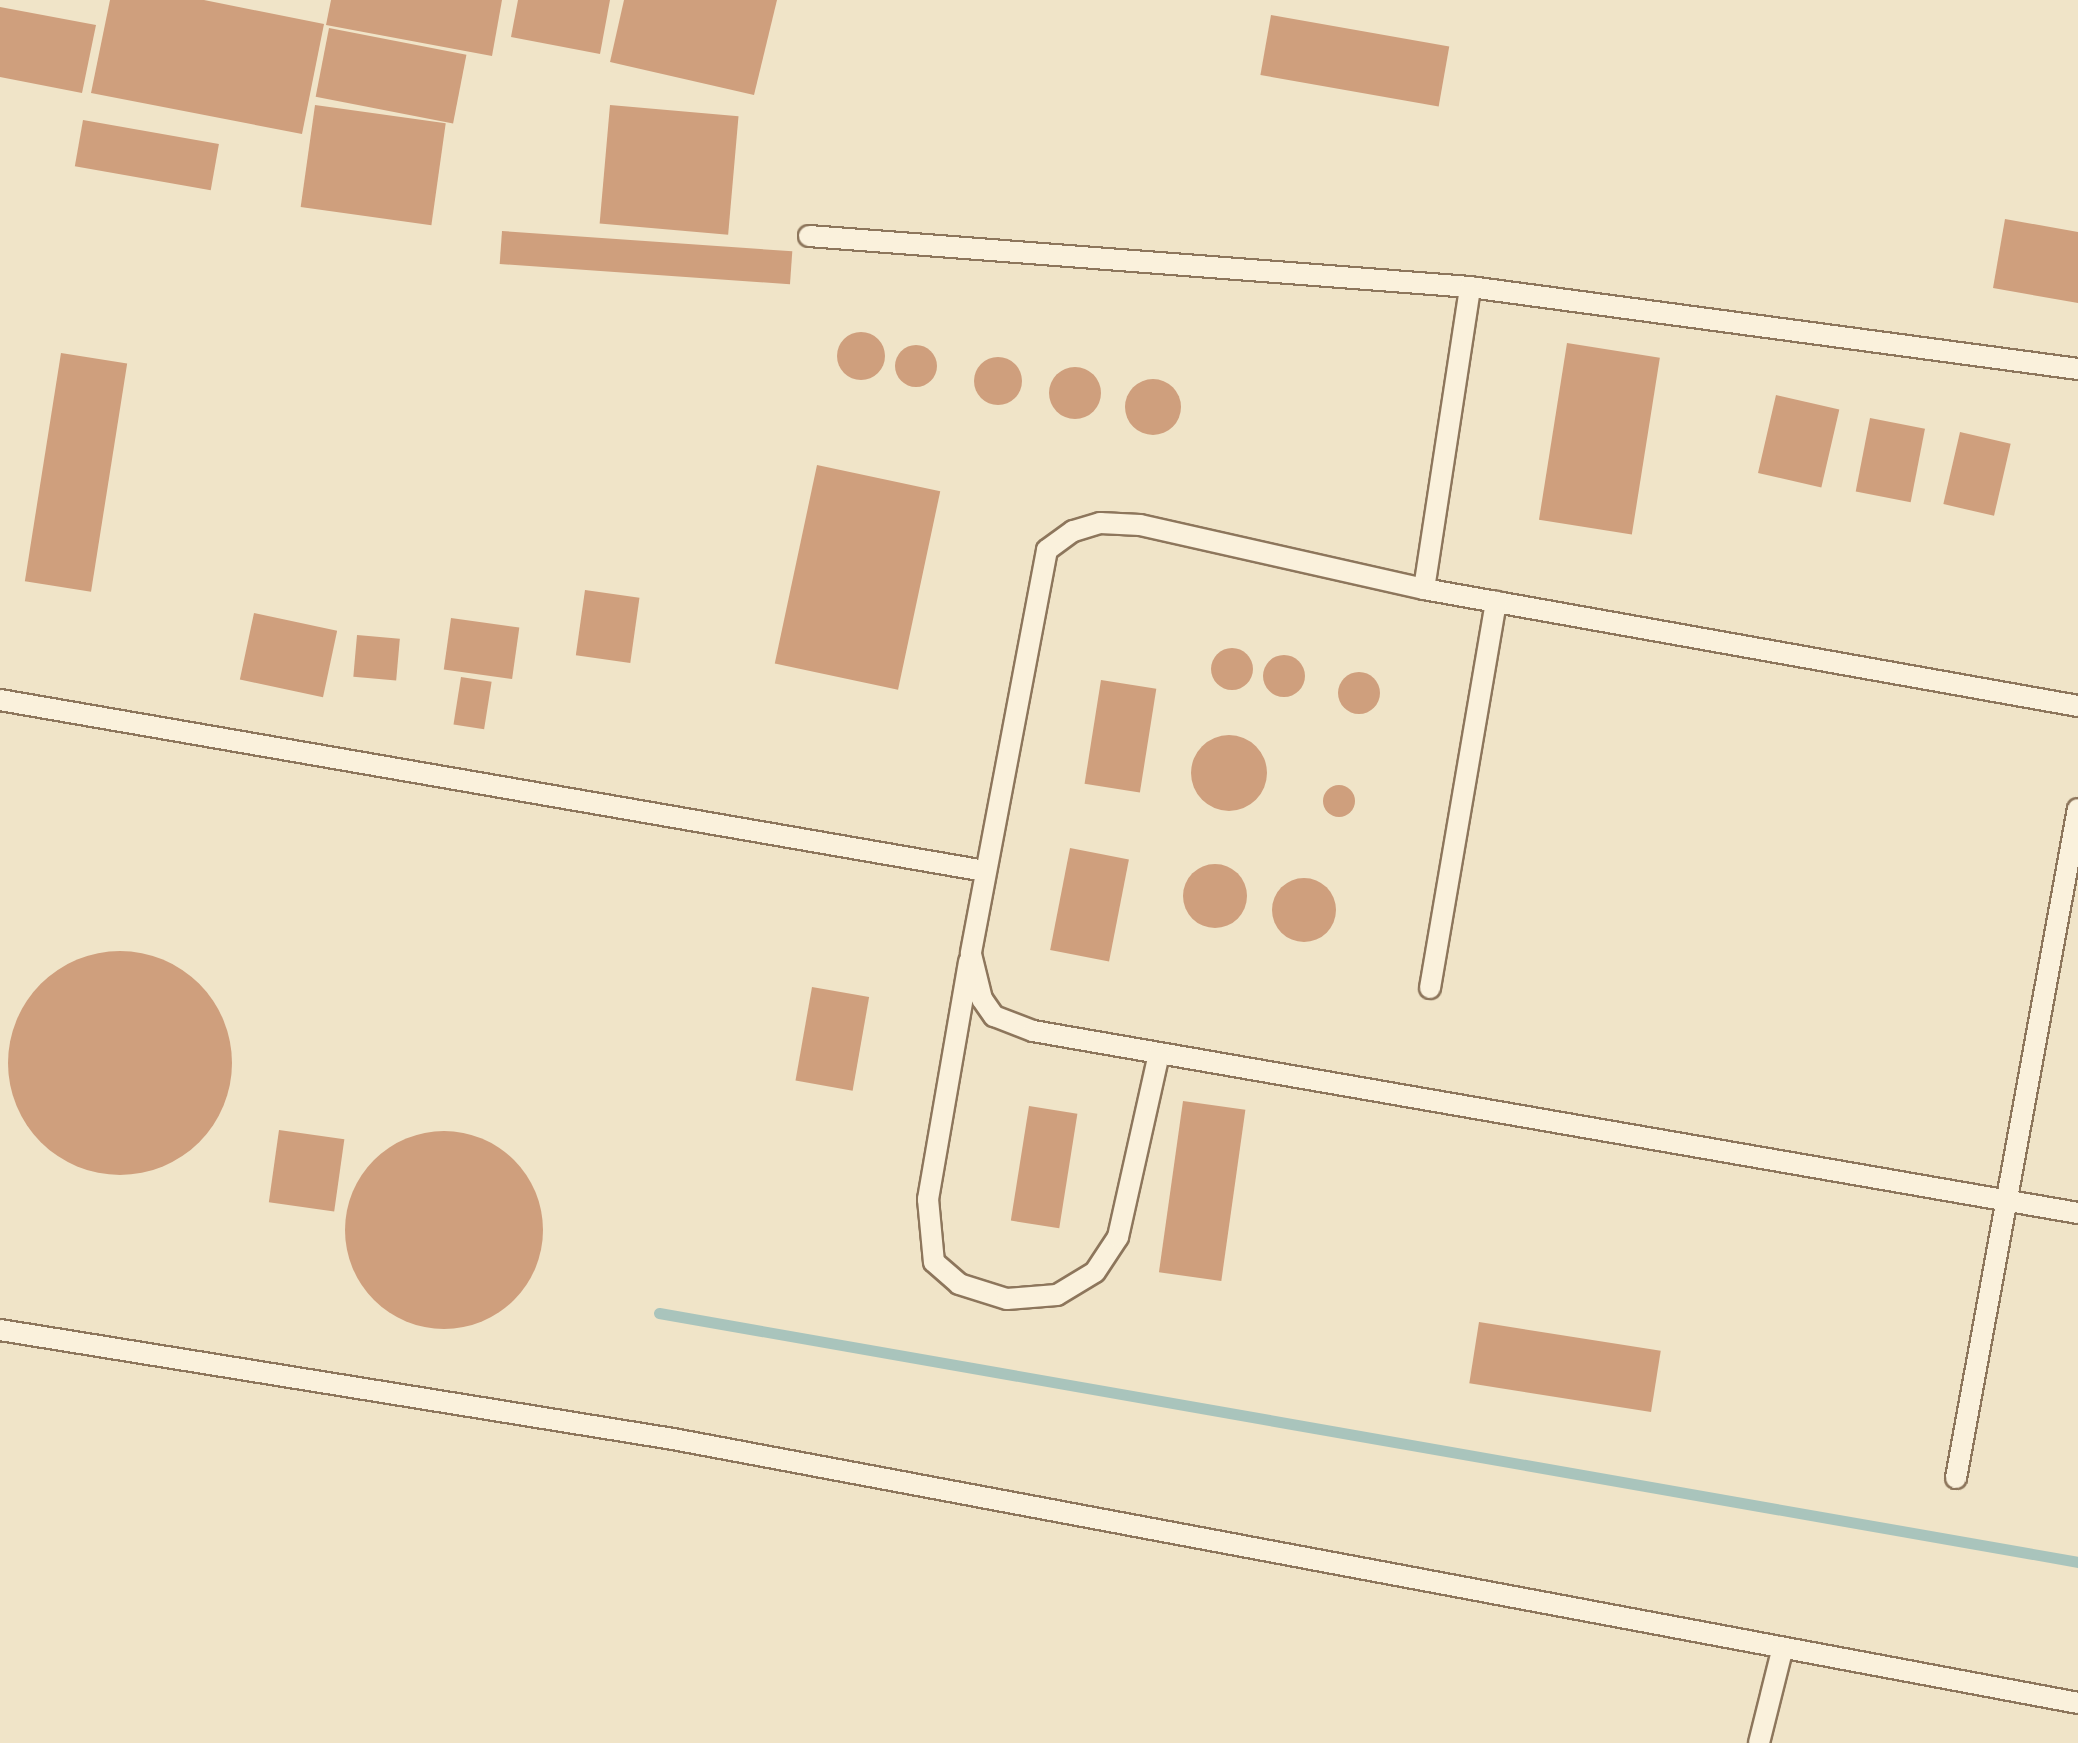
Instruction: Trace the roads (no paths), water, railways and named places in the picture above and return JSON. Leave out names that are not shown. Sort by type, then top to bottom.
[{"type":"lane","points":[[809,236],[1470,287],[2078,369]]},
{"type":"lane","points":[[1424,589],[1470,287]]},
{"type":"lane","points":[[1159,1054],[1118,1237],[1095,1272],[1057,1295],[1007,1299],[959,1284],[934,1262],[928,1199],[985,871],[1047,550],[1073,531],[1100,523],[1140,525],[1424,589],[2078,706]]},
{"type":"lane","points":[[1430,988],[1496,602]]},
{"type":"lane","points":[[0,700],[985,871]]},
{"type":"lane","points":[[1956,1478],[2078,809]]},
{"type":"lane","points":[[971,954],[982,999],[994,1016],[1033,1031],[2078,1213]]},
{"type":"lane","points":[[0,1330],[673,1439],[1782,1651],[2078,1703]]},
{"type":"lane","points":[[1759,1743],[1782,1651]]},
{"type":"waterway","points":[[659,1313],[2078,1562]]}]
